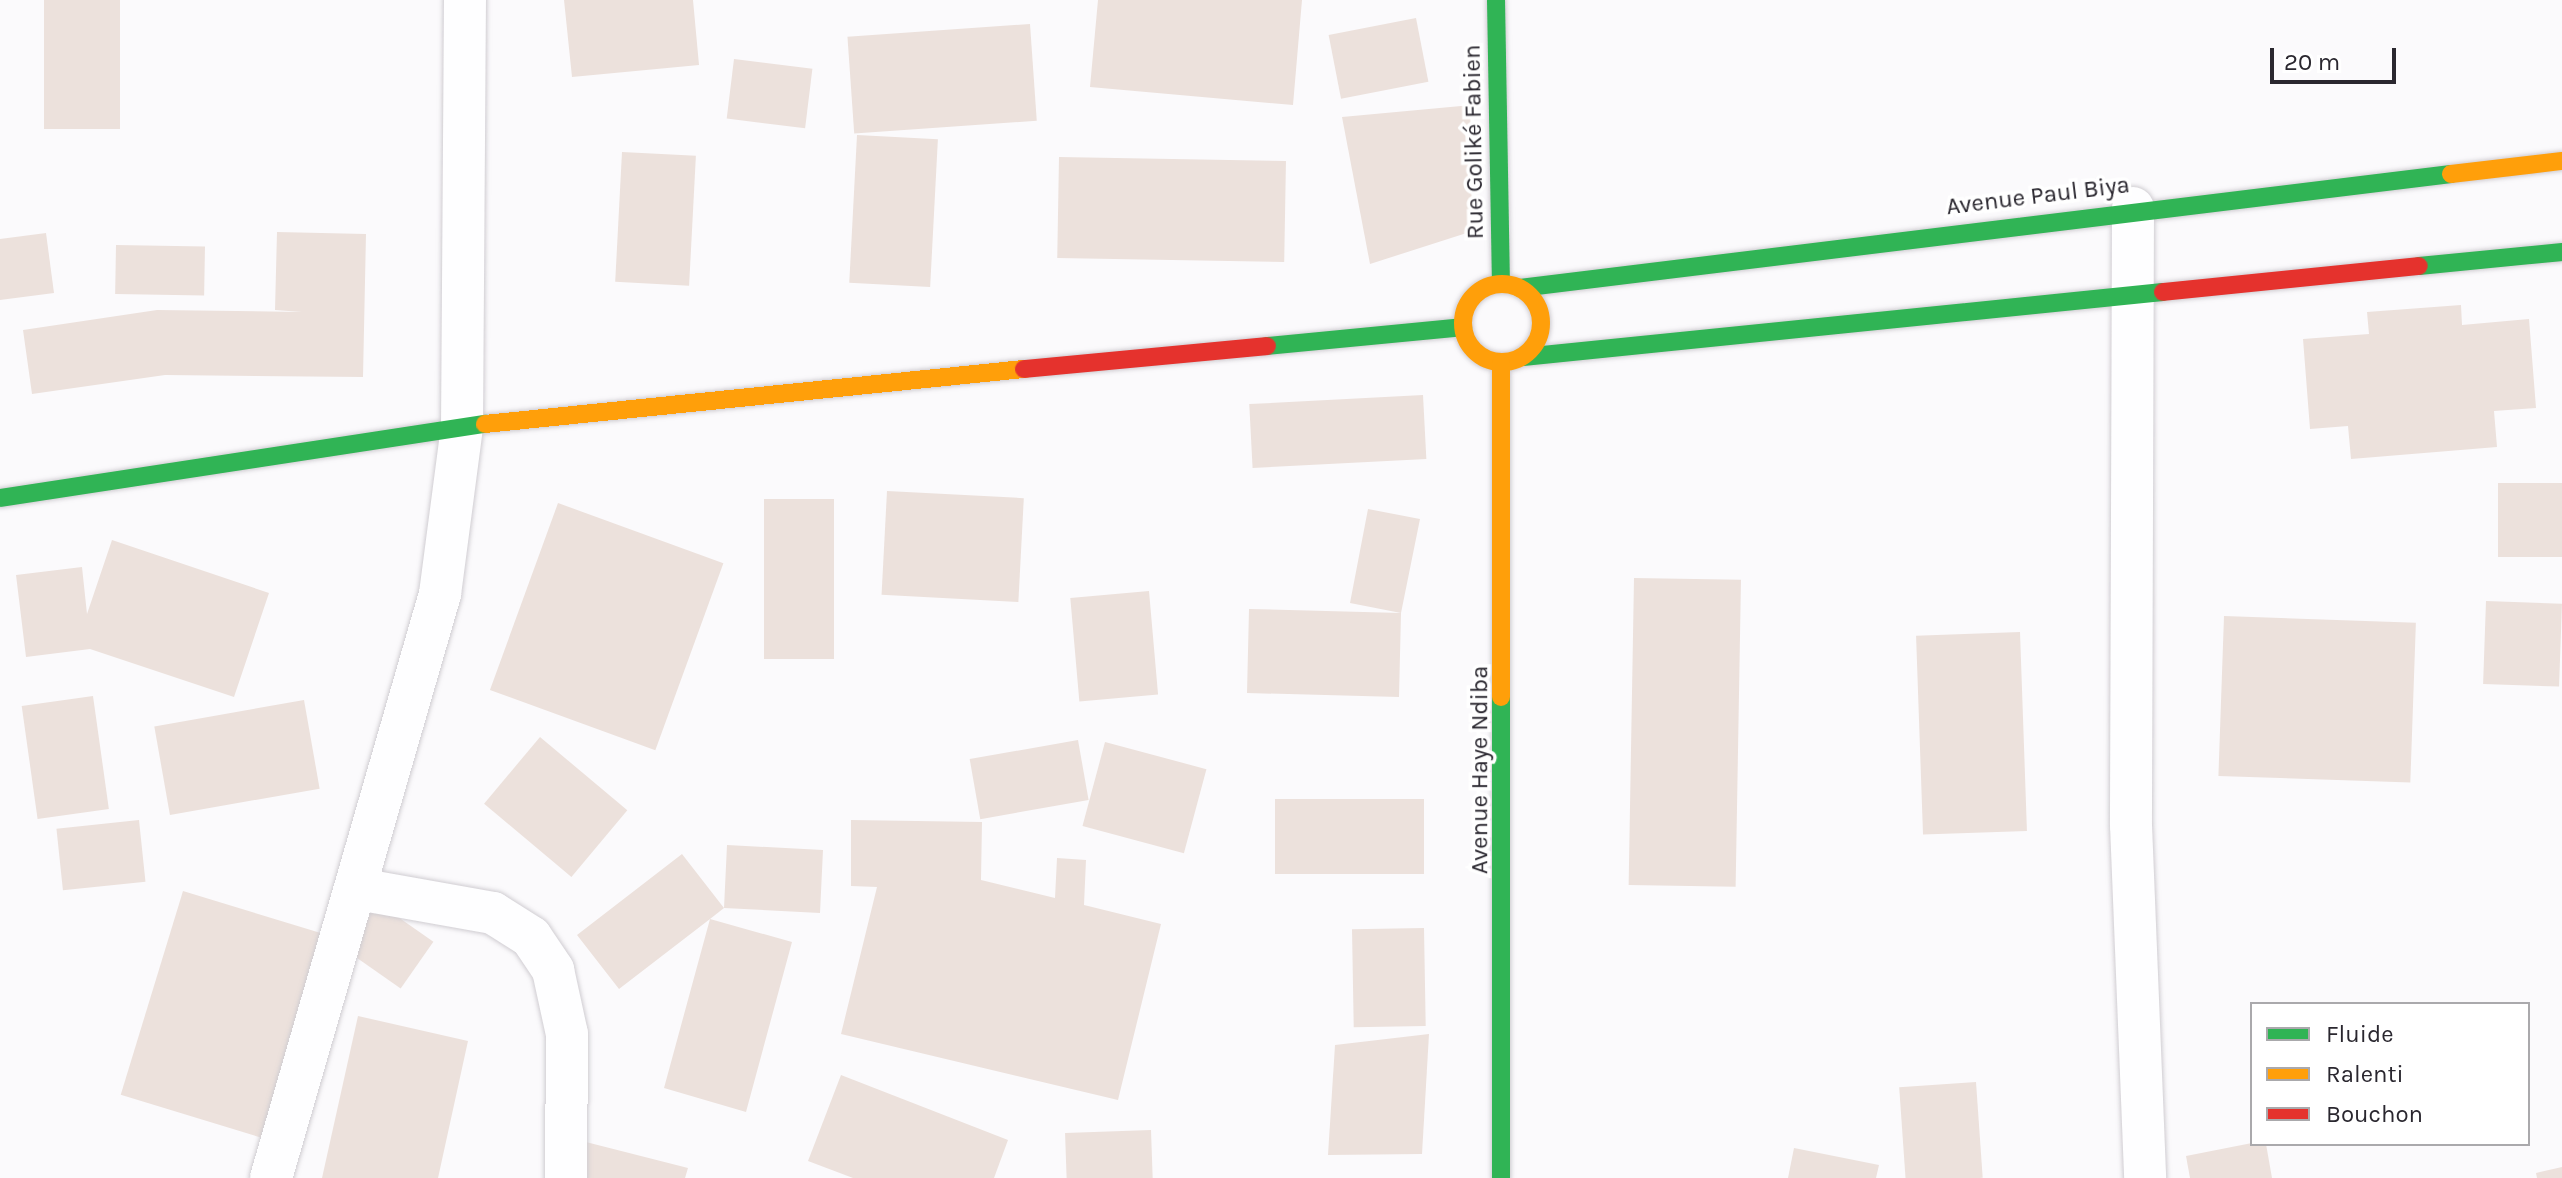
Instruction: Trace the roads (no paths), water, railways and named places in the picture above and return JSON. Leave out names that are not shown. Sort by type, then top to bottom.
[{"type":"main road","name":"Rue Goliké Fabien","points":[[1496,0],[1501,284]]},
{"type":"main road","name":"Avenue Paul Biya","points":[[1520,288],[2133,208],[2562,161]]},
{"type":"main road","points":[[1523,357],[1538,339],[1541,316],[1520,288],[1501,284],[1473,297],[1463,327],[1479,355],[1501,363],[1523,357],[2135,292],[2562,252]]},
{"type":"main road","points":[[0,498],[462,427],[1463,327]]},
{"type":"main road","name":"Avenue Haye Ndiba","points":[[1501,363],[1501,1178]]},
{"type":"street","points":[[271,1178],[358,889],[440,594],[462,427],[465,0]]},
{"type":"street","points":[[2133,208],[2131,825],[2145,1178]]},
{"type":"street","points":[[358,889],[493,913],[531,937],[553,970],[567,1034],[566,1178]]}]
